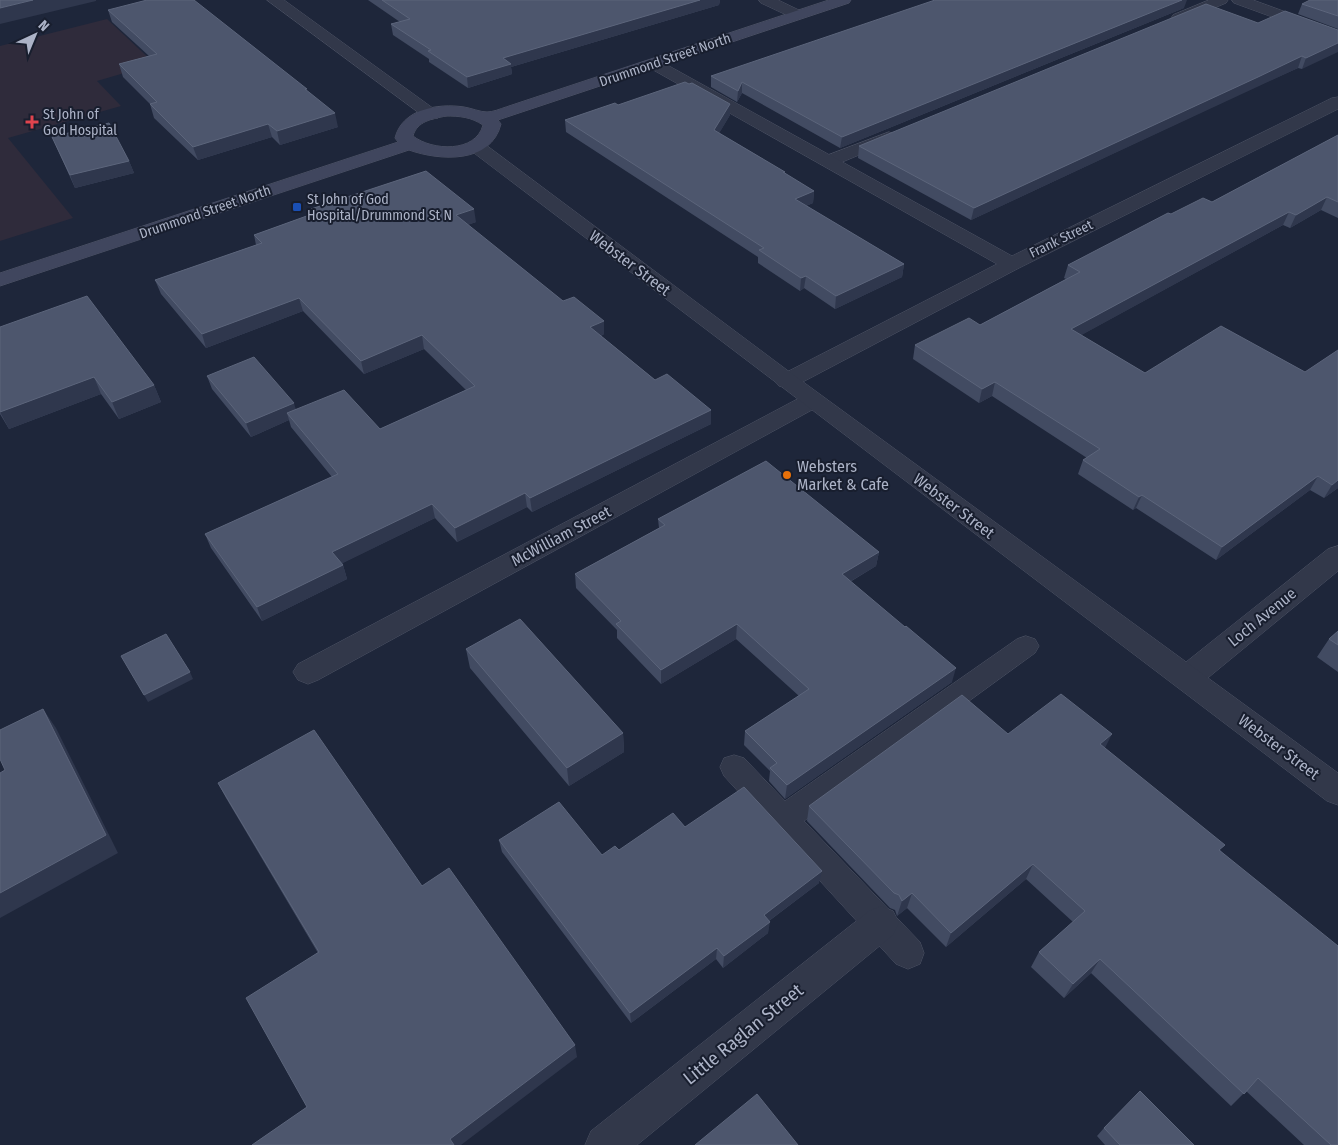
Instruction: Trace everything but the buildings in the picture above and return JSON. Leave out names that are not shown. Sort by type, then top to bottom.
[{"type":"main road","name":"Drummond Street North","points":[[485,118],[512,111],[844,0]]},
{"type":"main road","points":[[461,111],[485,118],[492,124],[492,132],[487,140],[476,146],[459,151],[440,152],[422,150],[409,144],[404,138],[405,130],[410,124],[432,114],[461,111]]},
{"type":"main road","name":"Drummond Street North","points":[[0,280],[409,144]]},
{"type":"street","points":[[274,0],[432,114]]},
{"type":"street","points":[[766,0],[798,15]]},
{"type":"street","points":[[1239,0],[1338,36]]},
{"type":"street","points":[[654,64],[1012,264]]},
{"type":"street","name":"Frank Street","points":[[787,381],[1012,264],[1338,102]]},
{"type":"street","name":"Webster Street","points":[[476,146],[787,381],[1338,791]]},
{"type":"street","name":"McWilliam Street","points":[[308,672],[813,400]]},
{"type":"street","name":"Loch Avenue","points":[[1187,678],[1338,556]]},
{"type":"street","name":"Little Raglan Street","points":[[605,1145],[881,923]]},
{"type":"lane","points":[[1167,22],[1221,0]]},
{"type":"lane","points":[[829,161],[902,131]]},
{"type":"lane","points":[[784,819],[1026,646]]},
{"type":"lane","points":[[734,768],[908,953]]},
{"type":"shaded area","name":"St John of God Hospital","points":[[107,19],[155,64],[97,81],[121,106],[8,138],[73,218],[0,241],[0,46]]},
{"type":"place","name":"St John of God Hospital","points":[[32,122]]},
{"type":"place","name":"St John of God Hospital/Drummond St N","points":[[297,207]]},
{"type":"place","name":"Websters Market & Cafe","points":[[787,475]]}]
